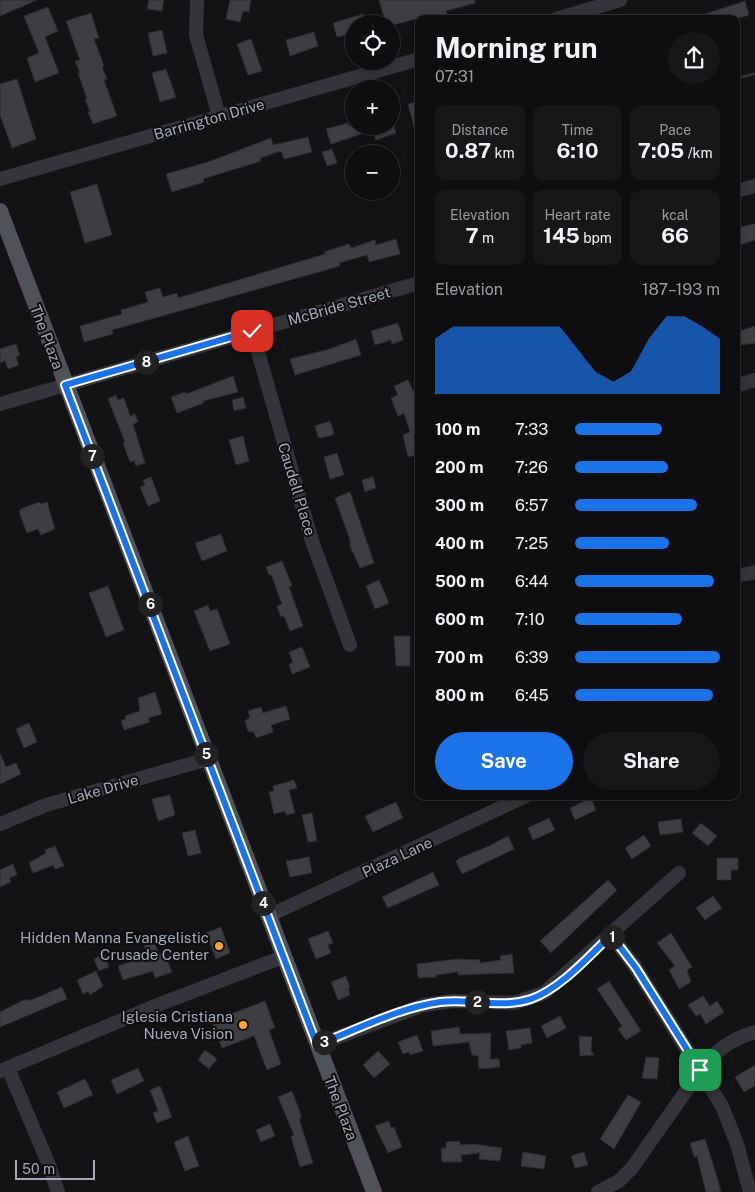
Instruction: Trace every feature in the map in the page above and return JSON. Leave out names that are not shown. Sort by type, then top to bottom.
[{"type":"main road","name":"The Plaza","points":[[0,211],[374,1192]]},
{"type":"street","points":[[197,0],[196,35],[219,116]]},
{"type":"street","points":[[569,15],[620,0]]},
{"type":"street","name":"Barrington Drive","points":[[0,179],[415,60]]},
{"type":"street","points":[[740,191],[755,186]]},
{"type":"street","name":"McBride Street","points":[[0,404],[252,331],[415,288]]},
{"type":"street","name":"Caudell Place","points":[[252,331],[312,541],[350,645]]},
{"type":"street","points":[[740,385],[755,380]]},
{"type":"street","points":[[740,575],[755,572]]},
{"type":"street","name":"Lake Drive","points":[[0,824],[46,806],[208,759]]},
{"type":"street","name":"Plaza Lane","points":[[268,916],[517,800]]},
{"type":"street","points":[[317,1045],[424,1005],[453,1001],[504,1003],[530,999],[552,988],[679,873]]},
{"type":"street","points":[[611,935],[636,968],[722,1106],[731,1126],[750,1192]]},
{"type":"street","points":[[58,1192],[49,1165],[4,1069],[160,1004],[283,957]]},
{"type":"street","points":[[598,1192],[619,1180],[632,1168],[700,1070],[719,1048],[755,1032]]},
{"type":"building","points":[[0,0],[37,0],[0,16]]},
{"type":"building","points":[[149,0],[164,0],[162,11],[147,9]]},
{"type":"building","points":[[230,0],[251,0],[249,12],[243,11],[240,22],[226,19]]},
{"type":"building","points":[[379,0],[475,0],[475,3],[446,11],[447,14],[415,15],[415,19],[400,23],[400,15],[383,15]]},
{"type":"building","points":[[745,1],[749,15],[740,18],[740,15],[702,15]]},
{"type":"building","points":[[48,7],[58,31],[45,37],[59,73],[35,82],[27,58],[39,53],[24,16]]},
{"type":"building","points":[[91,13],[99,38],[94,39],[107,79],[104,80],[117,116],[93,124],[78,73],[80,73],[75,61],[80,60],[66,21]]},
{"type":"building","points":[[345,19],[345,35],[337,37],[333,23]]},
{"type":"building","points":[[162,30],[167,53],[153,56],[148,33]]},
{"type":"building","points":[[314,32],[318,46],[290,56],[286,40]]},
{"type":"building","points":[[251,39],[262,71],[248,75],[237,44]]},
{"type":"building","points":[[166,69],[176,97],[160,102],[152,73]]},
{"type":"building","points":[[17,79],[36,139],[12,148],[0,115],[0,84]]},
{"type":"building","points":[[415,102],[415,130],[408,104]]},
{"type":"building","points":[[345,124],[345,135],[358,135],[331,144],[326,129]]},
{"type":"building","points":[[374,135],[390,135],[376,140]]},
{"type":"building","points":[[308,137],[312,152],[284,159],[281,151],[260,158],[261,161],[203,179],[204,182],[172,192],[166,174],[208,162],[271,138],[273,145]]},
{"type":"building","points":[[332,149],[337,163],[327,166],[322,152]]},
{"type":"building","points":[[97,184],[112,235],[85,243],[70,192]]},
{"type":"building","points":[[755,224],[755,240],[740,245],[740,227]]},
{"type":"building","points":[[396,239],[400,254],[369,262],[367,255],[339,263],[340,266],[112,330],[113,334],[84,342],[80,326],[122,314],[121,310],[148,302],[145,292],[160,288],[163,297],[177,293],[178,298],[325,254],[324,252],[349,244],[351,248],[375,240],[376,245]]},
{"type":"building","points":[[398,323],[403,340],[392,344],[391,340],[375,345],[371,331]]},
{"type":"building","points":[[755,326],[755,343],[741,345],[740,331]]},
{"type":"building","points":[[356,339],[361,355],[295,375],[290,359],[330,349]]},
{"type":"building","points":[[16,344],[20,355],[16,357],[19,365],[8,369],[5,361],[0,363],[0,349]]},
{"type":"building","points":[[233,376],[238,392],[203,401],[204,403],[177,413],[171,397],[185,392],[186,394]]},
{"type":"building","points":[[408,380],[415,395],[415,455],[408,457],[403,435],[410,432],[404,413],[398,416],[391,398],[398,395],[394,386]]},
{"type":"building","points":[[116,395],[118,400],[124,398],[130,416],[135,414],[138,422],[133,424],[145,463],[136,466],[134,461],[130,462],[123,443],[125,442],[108,399]]},
{"type":"building","points":[[243,397],[246,408],[234,411],[232,400]]},
{"type":"building","points":[[330,421],[334,433],[321,438],[318,437],[315,426]]},
{"type":"building","points":[[243,436],[249,461],[236,465],[229,440]]},
{"type":"building","points":[[337,453],[344,475],[330,479],[324,457]]},
{"type":"building","points":[[151,477],[160,501],[148,506],[140,487],[145,485],[143,480]]},
{"type":"building","points":[[373,477],[376,488],[365,492],[362,480]]},
{"type":"building","points":[[350,492],[374,563],[360,568],[350,546],[350,540],[335,498]]},
{"type":"building","points":[[39,502],[41,504],[47,502],[55,529],[41,535],[38,529],[27,533],[19,512],[21,509]]},
{"type":"building","points":[[221,534],[227,551],[202,561],[195,543]]},
{"type":"building","points":[[282,561],[292,586],[289,587],[303,626],[290,631],[284,616],[281,617],[277,606],[282,604],[271,574],[269,575],[266,567]]},
{"type":"building","points":[[379,580],[389,603],[375,609],[366,586]]},
{"type":"building","points":[[108,586],[124,630],[106,637],[89,593]]},
{"type":"building","points":[[208,605],[210,611],[217,609],[230,644],[210,651],[194,611]]},
{"type":"building","points":[[394,636],[410,636],[410,666],[396,666]]},
{"type":"building","points":[[302,647],[310,667],[292,674],[289,664],[293,663],[289,652]]},
{"type":"building","points":[[155,692],[162,714],[148,718],[150,722],[124,730],[121,721],[126,719],[125,716],[140,711],[138,698]]},
{"type":"building","points":[[286,706],[290,719],[271,725],[273,732],[256,738],[254,732],[248,731],[245,721],[250,717],[248,711],[261,707],[263,713]]},
{"type":"building","points":[[29,723],[37,742],[24,748],[16,729]]},
{"type":"building","points":[[0,753],[6,767],[16,763],[21,774],[0,784]]},
{"type":"building","points":[[294,780],[297,788],[289,790],[295,813],[286,815],[285,811],[274,814],[269,792],[274,791],[273,786]]},
{"type":"building","points":[[170,795],[175,815],[158,821],[152,799]]},
{"type":"building","points":[[587,800],[592,800],[596,810],[575,820],[570,808]]},
{"type":"building","points":[[396,802],[403,818],[373,832],[365,816]]},
{"type":"building","points":[[312,813],[317,841],[308,842],[302,815]]},
{"type":"building","points":[[549,818],[555,830],[533,840],[528,828]]},
{"type":"building","points":[[681,819],[683,832],[660,835],[658,822]]},
{"type":"building","points":[[701,823],[717,836],[708,846],[692,833]]},
{"type":"building","points":[[195,830],[201,853],[188,856],[182,833]]},
{"type":"building","points":[[644,835],[651,846],[632,859],[625,848]]},
{"type":"building","points":[[508,836],[514,849],[462,874],[456,861]]},
{"type":"building","points":[[55,846],[64,866],[55,869],[53,865],[33,873],[29,863],[46,853],[45,850]]},
{"type":"building","points":[[309,857],[312,873],[290,877],[286,861]]},
{"type":"building","points":[[717,858],[738,858],[738,870],[731,870],[731,880],[717,880]]},
{"type":"building","points":[[13,864],[17,875],[9,878],[11,882],[0,887],[0,870]]},
{"type":"building","points":[[433,872],[439,885],[388,908],[382,897]]},
{"type":"building","points":[[608,880],[617,890],[551,953],[540,941]]},
{"type":"building","points":[[713,896],[722,908],[705,920],[696,908]]},
{"type":"building","name":"Hidden Manna Evangelistic Crusade Center","points":[[221,927],[230,953],[216,959],[206,933]]},
{"type":"building","points":[[328,931],[333,943],[328,945],[331,953],[316,959],[308,939]]},
{"type":"building","points":[[671,933],[692,967],[687,970],[691,982],[679,989],[669,970],[675,966],[657,943]]},
{"type":"building","points":[[154,942],[159,954],[164,953],[172,972],[155,978],[153,971],[123,980],[118,966],[148,956],[144,946]]},
{"type":"building","points":[[104,954],[109,967],[99,971],[94,959]]},
{"type":"building","points":[[512,954],[514,973],[458,975],[458,972],[436,975],[437,977],[418,978],[417,964],[458,959],[480,960],[480,963],[501,960],[500,956]]},
{"type":"building","points":[[96,971],[103,986],[90,995],[88,992],[83,994],[77,980]]},
{"type":"building","points":[[346,976],[350,995],[338,1000],[331,982]]},
{"type":"building","points":[[609,981],[641,1031],[626,1040],[618,1029],[622,1026],[597,989]]},
{"type":"building","points":[[62,987],[67,999],[0,1027],[0,1012],[22,1001],[28,999],[29,1001]]},
{"type":"building","points":[[703,996],[710,1006],[717,1001],[724,1012],[706,1024],[700,1014],[696,1016],[688,1005]]},
{"type":"building","name":"Iglesia Cristiana Nueva Vision","points":[[265,1001],[275,1028],[269,1030],[281,1064],[267,1070],[254,1036],[222,1048],[212,1021]]},
{"type":"building","points":[[560,1016],[566,1028],[547,1038],[541,1026]]},
{"type":"building","points":[[459,1027],[460,1034],[491,1033],[490,1059],[499,1059],[500,1067],[479,1069],[478,1056],[472,1055],[469,1042],[433,1046],[431,1031]]},
{"type":"building","points":[[530,1028],[532,1043],[521,1045],[521,1048],[509,1050],[506,1031]]},
{"type":"building","points":[[417,1035],[423,1051],[410,1055],[409,1052],[403,1054],[398,1042]]},
{"type":"building","points":[[579,1036],[592,1037],[591,1050],[594,1055],[580,1056]]},
{"type":"building","points":[[205,1050],[217,1059],[209,1069],[198,1060]]},
{"type":"building","points":[[378,1051],[390,1064],[374,1078],[363,1065]]},
{"type":"building","points":[[646,1057],[659,1058],[657,1079],[642,1078]]},
{"type":"building","points":[[755,1065],[755,1086],[744,1092],[735,1077]]},
{"type":"building","points":[[138,1068],[144,1081],[117,1094],[111,1080]]},
{"type":"building","points":[[85,1079],[93,1095],[64,1108],[57,1092]]},
{"type":"building","points":[[160,1086],[172,1117],[157,1123],[153,1113],[158,1111],[150,1090]]},
{"type":"building","points":[[292,1091],[300,1112],[301,1118],[299,1119],[313,1163],[300,1167],[291,1137],[294,1135],[278,1097]]},
{"type":"building","points":[[628,1095],[641,1102],[614,1149],[600,1139]]},
{"type":"building","points":[[389,1121],[391,1128],[394,1127],[402,1147],[388,1153],[375,1126]]},
{"type":"building","points":[[270,1124],[275,1136],[261,1142],[256,1130]]},
{"type":"building","points":[[188,1136],[199,1166],[185,1171],[174,1142]]},
{"type":"building","points":[[705,1139],[721,1192],[706,1192],[697,1156],[694,1157],[690,1143]]},
{"type":"building","points":[[460,1141],[460,1145],[473,1144],[502,1148],[500,1161],[479,1159],[480,1153],[461,1155],[462,1162],[442,1162],[441,1148],[446,1148],[446,1142]]},
{"type":"building","points":[[523,1152],[546,1156],[544,1169],[521,1166]]},
{"type":"building","points":[[584,1152],[588,1165],[575,1168],[571,1156]]},
{"type":"waterway","points":[[740,77],[755,74]]},
{"type":"place","name":"Hidden Manna Evangelistic Crusade Center","points":[[219,946]]},
{"type":"place","name":"Iglesia Cristiana Nueva Vision","points":[[243,1025]]},
{"type":"route","points":[[252,331],[65,385],[179,678],[317,1045],[424,1005],[453,1001],[514,1003],[530,999],[552,988],[611,935],[636,968],[700,1070]]}]
